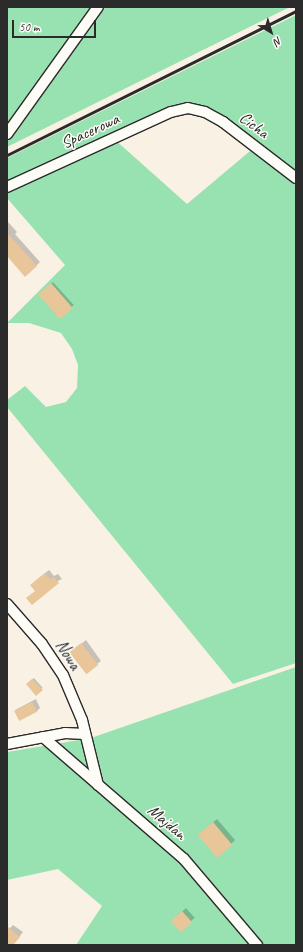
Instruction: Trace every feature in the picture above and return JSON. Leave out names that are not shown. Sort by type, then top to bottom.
[{"type":"street","points":[[7,134],[98,7]]},
{"type":"street","name":"Cicha","points":[[188,108],[205,112],[223,122],[296,178]]},
{"type":"street","name":"Spacerowa","points":[[7,187],[170,112],[188,108]]},
{"type":"street","name":"Nowa","points":[[7,604],[42,644],[63,675],[75,698],[98,785]]},
{"type":"street","points":[[7,744],[43,737],[85,734]]},
{"type":"street","name":"Majdan","points":[[43,737],[184,859],[257,945]]},
{"type":"green space","points":[[7,7],[290,7],[7,147]]},
{"type":"green space","points":[[296,15],[296,663],[233,684],[7,407],[7,400],[25,386],[46,407],[66,402],[77,388],[78,365],[72,349],[61,333],[29,323],[7,323],[65,265],[7,198],[7,187],[113,138],[187,204],[256,146],[205,112],[171,112],[7,181],[7,158]]},
{"type":"green space","points":[[296,667],[296,945],[76,945],[102,906],[58,869],[7,880],[7,752],[91,738]]},
{"type":"building","points":[[7,233],[37,266],[25,277],[7,256]]},
{"type":"building","points":[[51,283],[73,308],[60,319],[38,294]]},
{"type":"building","points":[[45,573],[50,579],[54,577],[59,583],[32,605],[26,598],[35,591],[30,585]]},
{"type":"building","points":[[81,643],[98,665],[86,674],[69,652]]},
{"type":"building","points":[[32,679],[43,690],[36,696],[26,684]]},
{"type":"building","points":[[32,702],[37,712],[19,721],[14,711]]},
{"type":"building","points":[[213,822],[232,845],[217,858],[198,835]]},
{"type":"building","points":[[182,911],[192,922],[181,932],[171,921]]},
{"type":"building","points":[[7,926],[20,937],[13,945],[7,945]]},
{"type":"railway","points":[[7,155],[296,11]]}]
